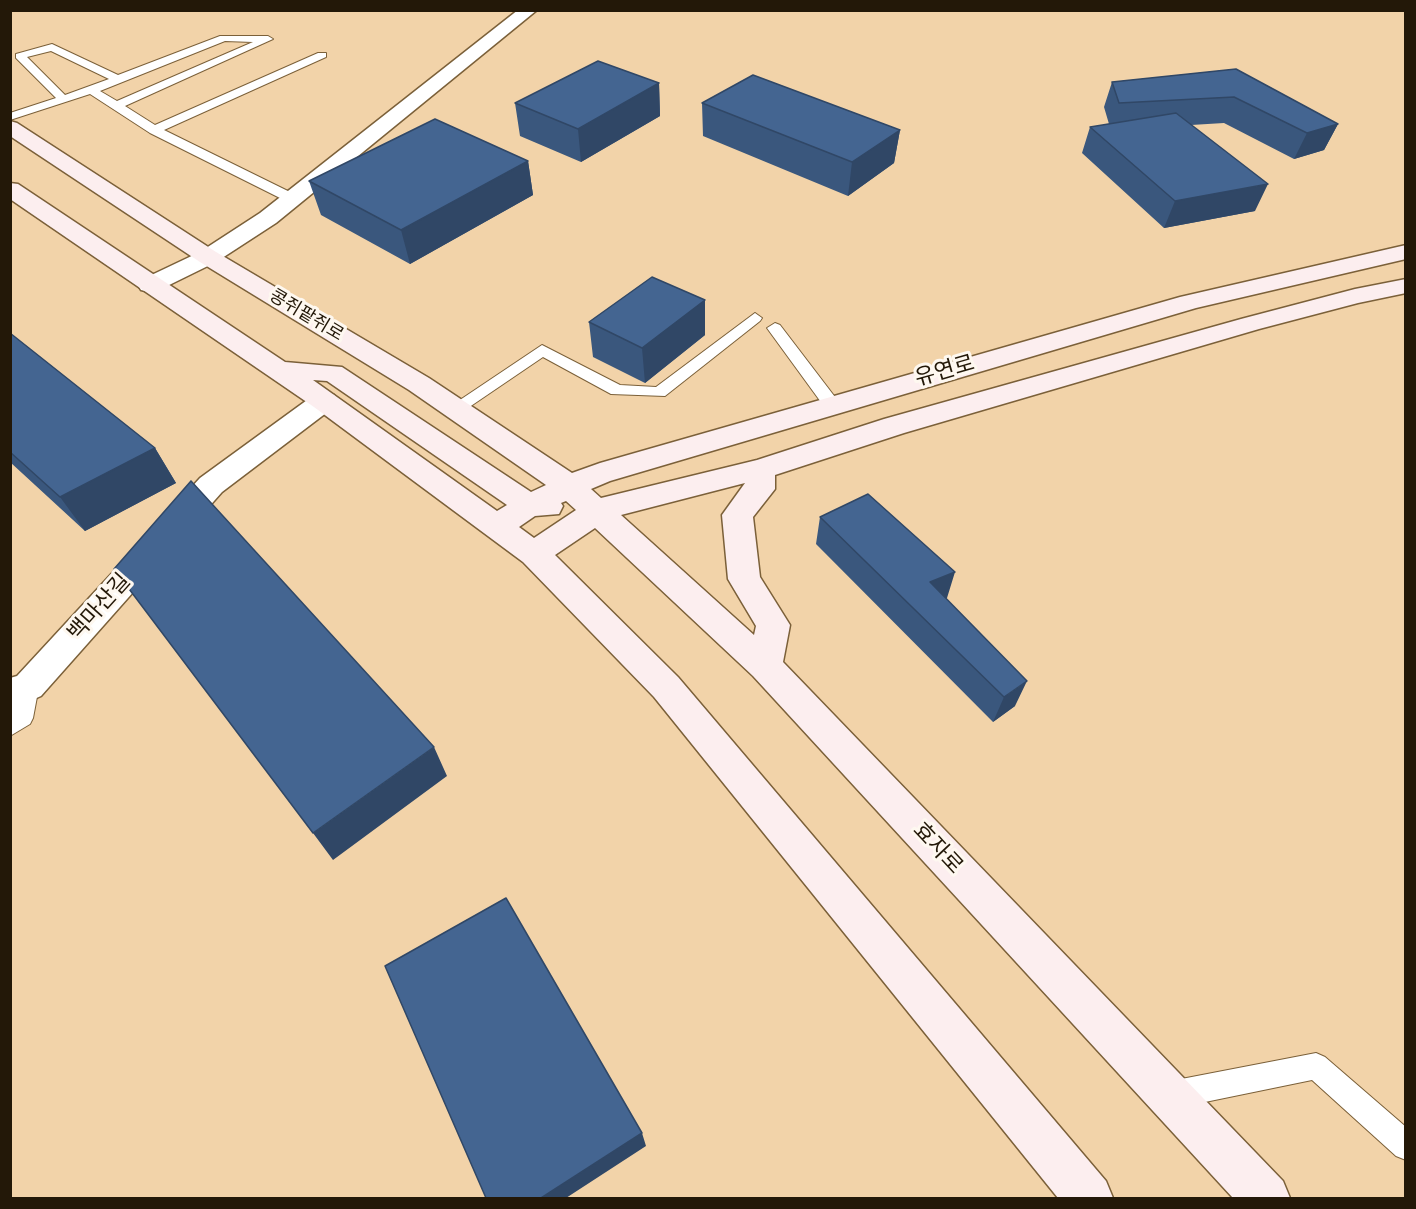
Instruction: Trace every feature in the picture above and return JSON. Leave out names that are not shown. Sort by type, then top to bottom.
[{"type":"main road","name":"콩쥐팥쥐로","points":[[10,127],[208,257],[456,408],[568,485],[598,510]]},
{"type":"main road","points":[[10,189],[324,401],[534,554],[666,687],[1089,1198]]},
{"type":"main road","name":"유연로","points":[[497,526],[529,505],[568,485],[600,473],[727,438],[832,405],[1150,313],[1375,257],[1406,252]]},
{"type":"main road","name":"유연로","points":[[534,554],[598,510],[760,469],[894,426],[1184,343],[1355,296],[1406,286]]},
{"type":"main road","points":[[1150,313],[1184,343]]},
{"type":"main road","points":[[276,369],[333,373],[448,453],[529,505],[598,510]]},
{"type":"main road","points":[[760,469],[760,489],[737,515],[744,579],[773,625],[765,666]]},
{"type":"main road","name":"효자로","points":[[598,510],[765,666],[1266,1198]]},
{"type":"street","points":[[150,285],[208,257],[268,218],[529,10]]},
{"type":"street","name":"백마산길","points":[[20,690],[211,485],[324,401]]},
{"type":"lane","points":[[10,117],[91,90],[224,38],[268,39],[116,106]]},
{"type":"lane","points":[[62,98],[20,56],[52,47],[117,79]]},
{"type":"lane","points":[[154,130],[322,55]]},
{"type":"lane","points":[[91,90],[154,130],[291,198]]},
{"type":"lane","points":[[456,408],[542,350],[617,390],[659,392],[755,318]]},
{"type":"lane","points":[[775,328],[832,405]]},
{"type":"lane","points":[[10,727],[22,718],[20,690]]},
{"type":"lane","points":[[1169,1095],[1316,1066],[1406,1146]]},
{"type":"building","points":[[598,61],[659,83],[578,129],[515,103]]},
{"type":"building","points":[[1236,69],[1338,124],[1307,133],[1234,97],[1119,103],[1112,82]]},
{"type":"building","points":[[753,75],[900,130],[852,162],[702,103]]},
{"type":"building","points":[[1176,113],[1268,184],[1175,201],[1090,127]]},
{"type":"building","points":[[435,119],[528,161],[401,230],[309,181]]},
{"type":"building","points":[[652,277],[705,300],[642,348],[589,322]]},
{"type":"building","points":[[10,333],[155,448],[60,497],[10,452]]},
{"type":"building","points":[[191,481],[434,747],[313,833],[114,569]]},
{"type":"building","points":[[868,494],[955,572],[930,582],[1027,681],[1004,697],[820,517]]},
{"type":"building","points":[[506,898],[642,1133],[541,1198],[486,1198],[385,966]]}]
